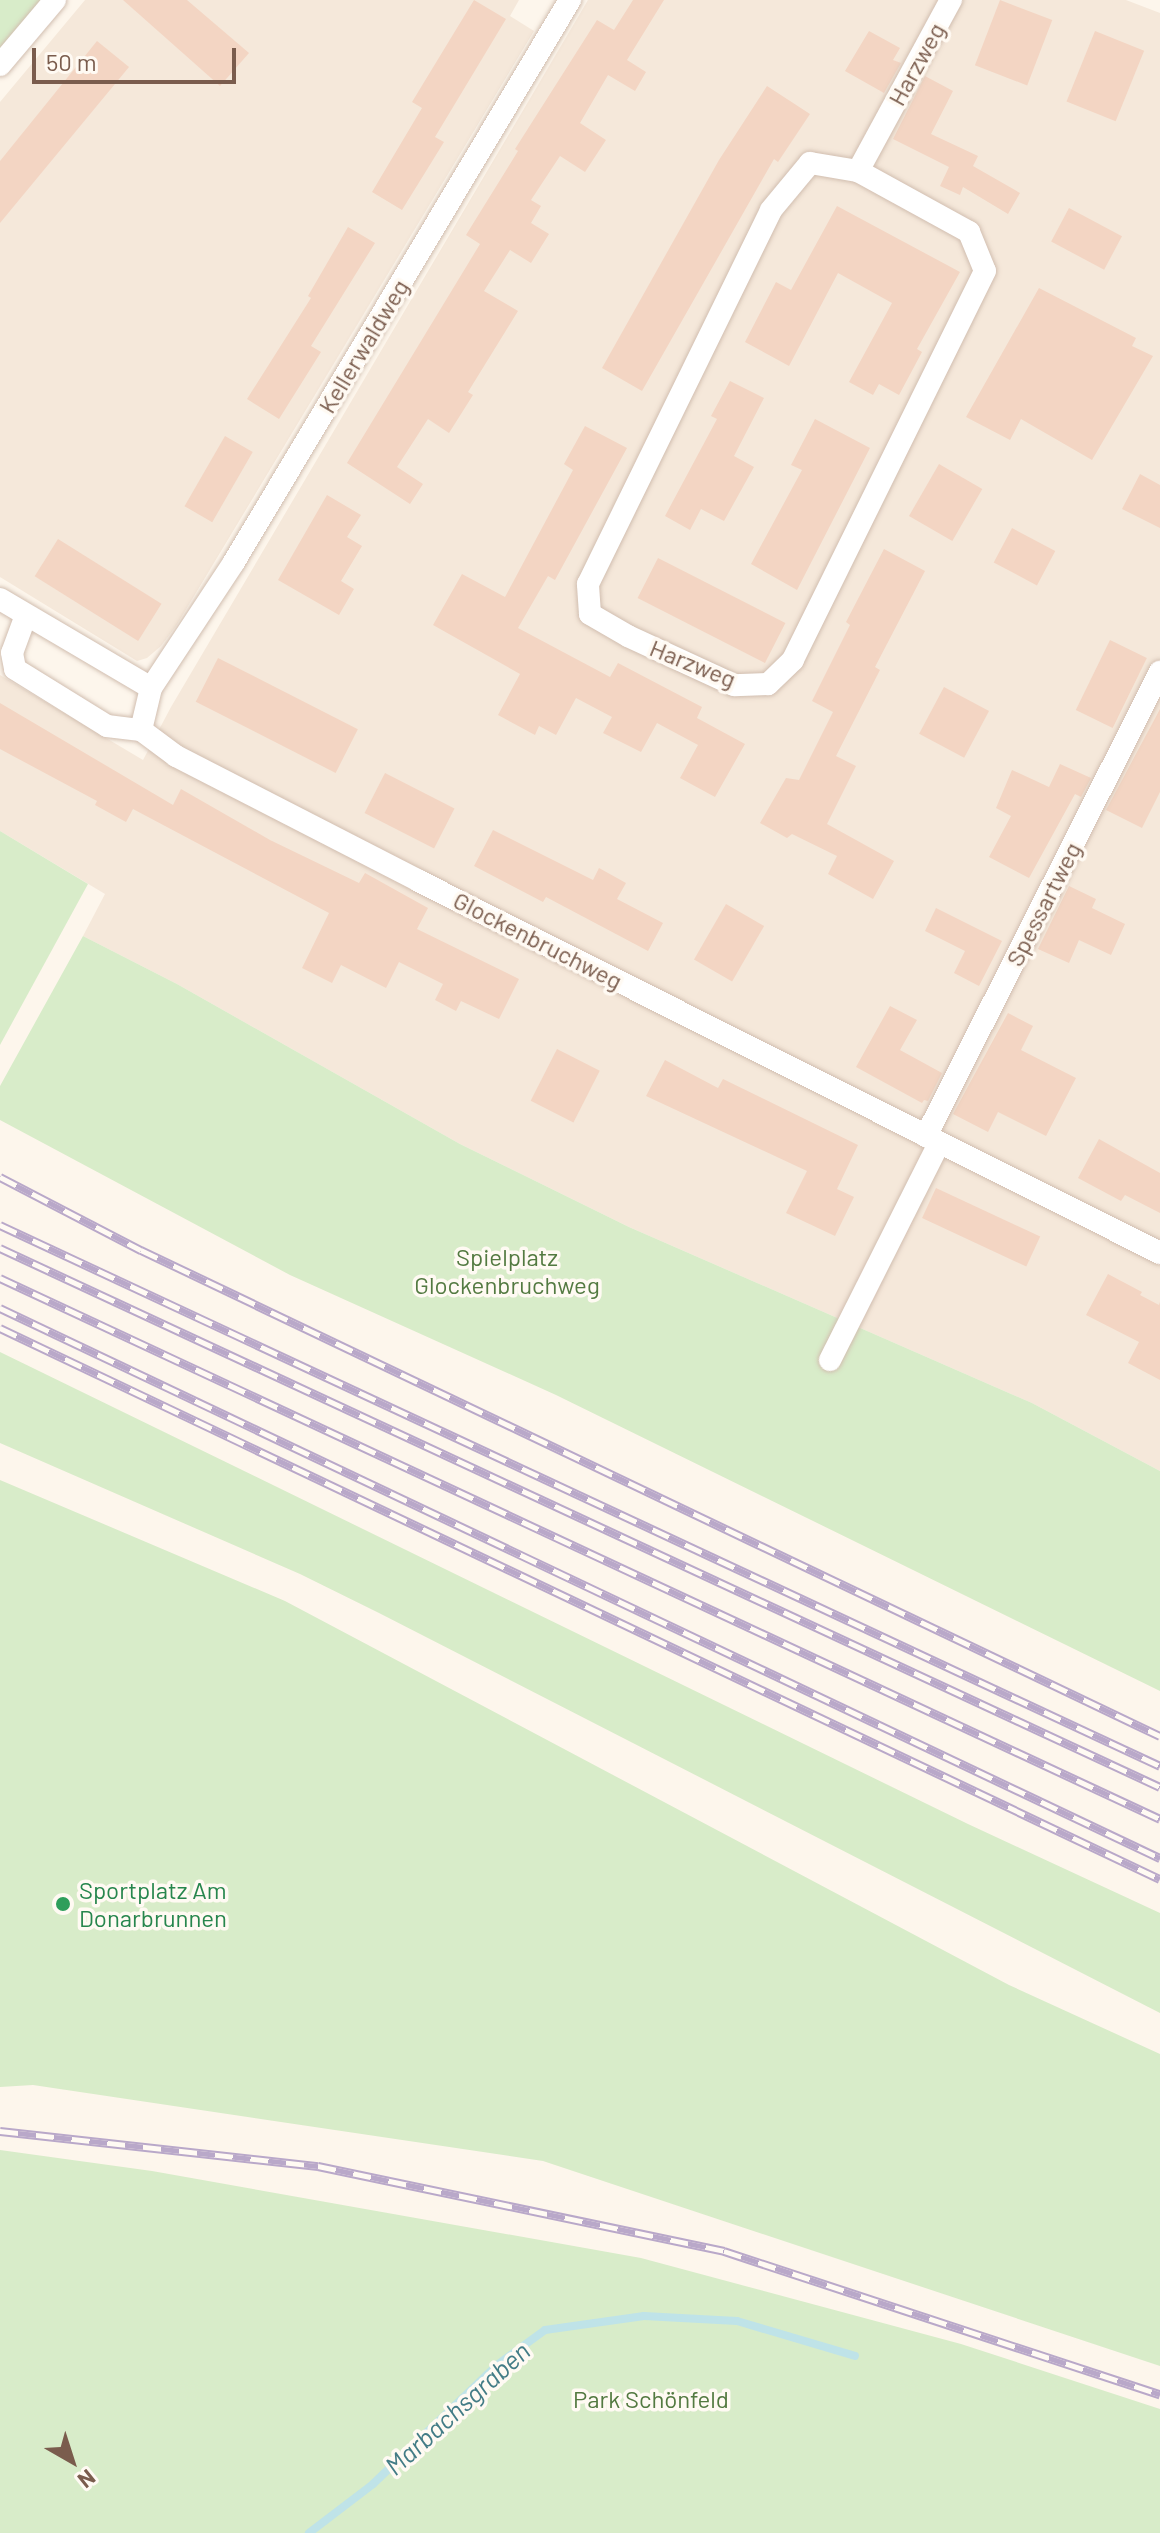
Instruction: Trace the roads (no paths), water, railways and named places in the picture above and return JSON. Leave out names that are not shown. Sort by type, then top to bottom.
[{"type":"street","points":[[0,65],[55,0]]},
{"type":"street","name":"Kellerwaldweg","points":[[151,688],[234,562],[570,0]]},
{"type":"street","name":"Harzweg","points":[[858,171],[951,0]]},
{"type":"street","name":"Harzweg","points":[[810,163],[858,171],[969,232],[985,271],[793,660],[768,684],[734,685],[628,636],[590,614],[588,584],[771,210],[810,163]]},
{"type":"street","points":[[0,599],[151,688],[141,730]]},
{"type":"street","name":"Glockenbruchweg","points":[[26,615],[12,653],[15,669],[107,726],[141,730],[176,756],[1160,1253]]},
{"type":"street","name":"Spessartweg","points":[[933,1140],[1160,672]]},
{"type":"street","points":[[830,1360],[933,1140]]},
{"type":"waterway","name":"Marbachsgraben","points":[[309,2533],[373,2484],[497,2365],[545,2330],[644,2316],[737,2321],[855,2356]]},
{"type":"railway","points":[[0,1177],[141,1250],[1160,1736]]},
{"type":"railway","points":[[0,1225],[1160,1766]]},
{"type":"railway","points":[[0,1248],[1160,1787]]},
{"type":"railway","points":[[0,1278],[1160,1819]]},
{"type":"railway","points":[[0,1308],[1160,1858]]},
{"type":"railway","points":[[0,1328],[1160,1879]]},
{"type":"railway","points":[[0,2131],[318,2166],[724,2251],[1160,2394]]},
{"type":"place","name":"Sportplatz Am Donarbrunnen","points":[[63,1904]]},
{"type":"park label","name":"Spielplatz Glockenbruchweg","points":[[507,1271]]},
{"type":"park label","name":"Park Schönfeld","points":[[651,2399]]}]
